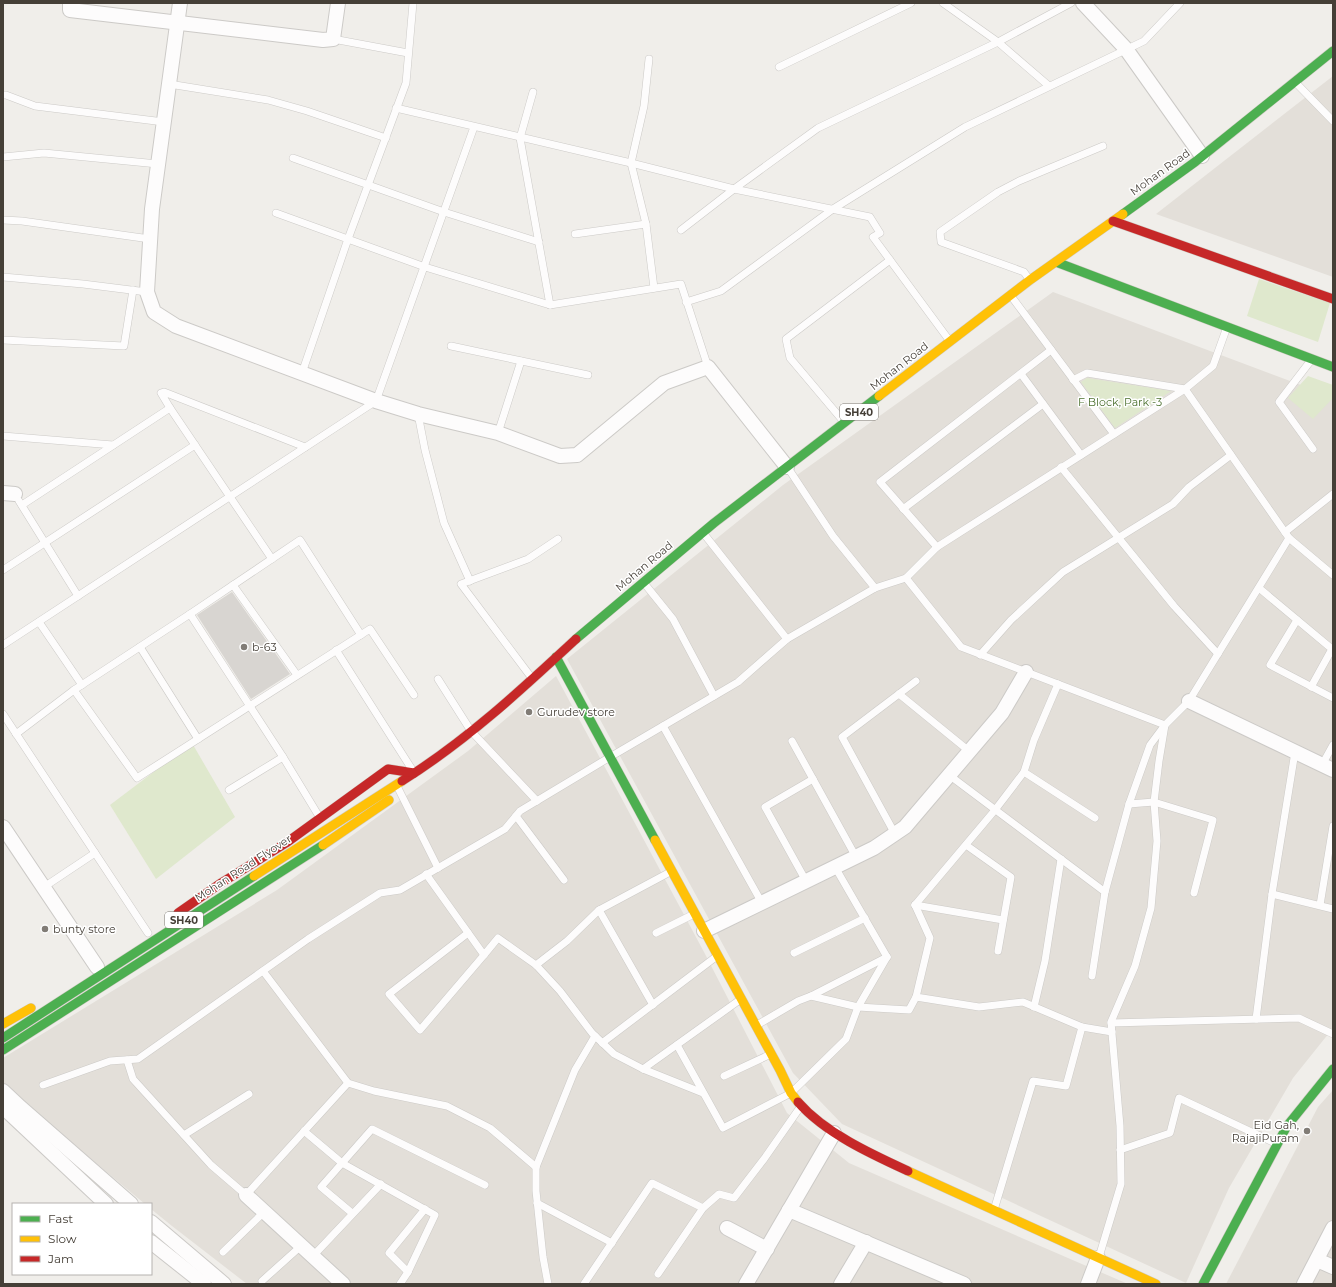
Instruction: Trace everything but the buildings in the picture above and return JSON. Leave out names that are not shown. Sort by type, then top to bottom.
[{"type":"street","points":[[70,3],[70,10],[323,40],[333,39],[338,3]]},
{"type":"street","points":[[180,3],[152,209],[148,292],[154,312],[176,326],[376,401],[418,414],[498,433],[560,456],[577,455],[664,382],[708,367],[787,467]]},
{"type":"street","points":[[1083,3],[1126,49],[1202,156]]},
{"type":"street","name":"Mohan Road","points":[[398,788],[414,772],[452,747],[532,679],[585,630],[703,533],[1010,295],[1202,156],[1333,51]]},
{"type":"street","points":[[1113,221],[1333,299]]},
{"type":"street","points":[[1056,262],[1333,367]]},
{"type":"street","points":[[556,657],[791,1093],[802,1106],[834,1133],[883,1160],[1156,1284]]},
{"type":"street","points":[[704,931],[874,848],[905,827],[1002,713],[1026,672]]},
{"type":"street","points":[[1189,701],[1327,767]]},
{"type":"street","points":[[3,1050],[339,835],[398,788],[415,782],[424,766]]},
{"type":"street","points":[[167,920],[221,883],[286,843],[388,769],[414,772]]},
{"type":"street","name":"Mohan Road Flyover","points":[[3,1038],[366,803],[398,788]]},
{"type":"street","points":[[3,827],[97,967]]},
{"type":"street","points":[[145,935],[157,927]]},
{"type":"street","points":[[51,996],[85,976],[129,946]]},
{"type":"street","points":[[3,1024],[37,1004]]},
{"type":"street","points":[[1203,1284],[1286,1126],[1332,1071]]},
{"type":"street","points":[[3,1091],[130,1203]]},
{"type":"street","points":[[3,1107],[105,1203]]},
{"type":"street","points":[[746,1284],[834,1133]]},
{"type":"street","points":[[110,1203],[118,1193]]},
{"type":"street","points":[[246,1195],[313,1256],[340,1283]]},
{"type":"street","points":[[789,1210],[866,1242],[932,1278],[964,1284]]},
{"type":"street","points":[[152,1223],[213,1282]]},
{"type":"street","points":[[727,1228],[767,1249]]},
{"type":"street","points":[[1304,1284],[1333,1228]]},
{"type":"street","points":[[841,1284],[866,1242]]},
{"type":"street","points":[[152,1243],[213,1282]]},
{"type":"street","points":[[1088,1284],[1098,1258]]},
{"type":"street","points":[[1317,1260],[1333,1266]]},
{"type":"lane","points":[[302,373],[348,239],[406,83],[413,3]]},
{"type":"lane","points":[[779,67],[911,3]]},
{"type":"lane","points":[[943,3],[998,42],[1049,86]]},
{"type":"lane","points":[[681,230],[818,128],[998,42],[1072,3]]},
{"type":"lane","points":[[686,302],[721,291],[834,210],[966,127],[1144,41],[1178,4]]},
{"type":"lane","points":[[333,39],[408,53]]},
{"type":"lane","points":[[649,59],[644,106],[631,163],[646,224],[654,288]]},
{"type":"lane","points":[[1295,82],[1333,121]]},
{"type":"lane","points":[[169,84],[268,100],[307,111],[386,138]]},
{"type":"lane","points":[[532,92],[520,138],[550,305]]},
{"type":"lane","points":[[3,96],[6,95],[35,106],[164,122]]},
{"type":"lane","points":[[396,108],[631,163],[734,190],[870,217],[880,233],[873,237],[950,342]]},
{"type":"lane","points":[[3,646],[376,401],[474,127]]},
{"type":"lane","points":[[1030,280],[1024,272],[941,242],[940,232],[998,192],[1019,181],[1103,146]]},
{"type":"lane","points":[[3,157],[44,153],[158,164]]},
{"type":"lane","points":[[293,158],[444,212],[539,242]]},
{"type":"lane","points":[[276,213],[425,267],[550,305],[681,284],[708,367]]},
{"type":"lane","points":[[3,220],[22,221],[150,239]]},
{"type":"lane","points":[[575,234],[646,224]]},
{"type":"lane","points":[[845,423],[790,358],[786,339],[890,260]]},
{"type":"lane","points":[[3,277],[83,284],[148,292]]},
{"type":"lane","points":[[3,340],[124,346],[133,290]]},
{"type":"lane","points":[[1010,295],[1114,434]]},
{"type":"lane","points":[[43,1085],[110,1061],[138,1059],[308,939],[380,893],[400,890],[505,829],[520,811],[738,682],[787,639],[875,588],[906,578],[937,547],[1185,389],[1213,366],[1227,327]]},
{"type":"lane","points":[[451,346],[588,375]]},
{"type":"lane","points":[[937,547],[880,482],[1052,350]]},
{"type":"lane","points":[[1312,359],[1279,402],[1313,449]]},
{"type":"lane","points":[[498,433],[521,361]]},
{"type":"lane","points":[[1073,380],[1087,373],[1185,389],[1287,535],[1333,575]]},
{"type":"lane","points":[[1021,374],[1081,455]]},
{"type":"lane","points":[[272,559],[229,497],[161,393],[164,392],[305,447]]},
{"type":"lane","points":[[903,509],[1043,404]]},
{"type":"lane","points":[[78,596],[45,543],[13,497],[114,445],[170,408]]},
{"type":"lane","points":[[418,414],[425,450],[444,523],[470,581]]},
{"type":"lane","points":[[3,436],[114,445]]},
{"type":"lane","points":[[3,570],[195,445]]},
{"type":"lane","points":[[980,655],[1010,620],[1064,572],[1118,537],[1174,504],[1189,488],[1231,455]]},
{"type":"lane","points":[[787,467],[833,536],[875,588]]},
{"type":"lane","points":[[1061,467],[1174,606],[1218,654]]},
{"type":"lane","points":[[1092,976],[1105,892],[1129,804],[1150,745],[1165,725],[1189,701],[1258,588],[1287,535],[1333,494]]},
{"type":"lane","points":[[703,533],[787,639]]},
{"type":"lane","points":[[532,679],[461,584],[528,559],[558,539]]},
{"type":"lane","points":[[16,734],[74,690],[300,540],[361,635]]},
{"type":"lane","points":[[906,578],[961,647],[1165,725]]},
{"type":"lane","points":[[644,582],[673,619],[714,696]]},
{"type":"lane","points":[[233,585],[297,675]]},
{"type":"lane","points":[[1258,588],[1332,649],[1311,687]]},
{"type":"lane","points":[[190,614],[283,757],[320,818]]},
{"type":"lane","points":[[1297,620],[1270,665],[1333,698]]},
{"type":"lane","points":[[39,622],[82,685]]},
{"type":"lane","points":[[74,690],[137,778],[370,629],[414,695]]},
{"type":"lane","points":[[140,647],[198,739]]},
{"type":"lane","points":[[336,650],[414,772]]},
{"type":"lane","points":[[438,679],[471,731],[537,801]]},
{"type":"lane","points":[[894,834],[842,737],[916,681]]},
{"type":"lane","points":[[915,906],[995,810],[1024,772],[1034,740],[1058,684]]},
{"type":"lane","points":[[899,694],[969,751]]},
{"type":"lane","points":[[3,714],[94,853],[145,935]]},
{"type":"lane","points":[[1098,1258],[1121,1184],[1120,1126],[1111,1023],[1135,966],[1151,908],[1157,841],[1154,802],[1165,725]]},
{"type":"lane","points":[[663,726],[762,903]]},
{"type":"lane","points":[[792,741],[856,857]]},
{"type":"lane","points":[[1327,767],[1333,746]]},
{"type":"lane","points":[[1256,1019],[1272,894],[1295,752]]},
{"type":"lane","points":[[229,790],[283,757]]},
{"type":"lane","points":[[1024,772],[1095,818]]},
{"type":"lane","points":[[949,775],[1105,892]]},
{"type":"lane","points":[[806,881],[765,807],[813,779]]},
{"type":"lane","points":[[398,788],[438,868]]},
{"type":"lane","points":[[1129,804],[1154,802],[1213,820],[1194,893]]},
{"type":"lane","points":[[516,816],[564,880]]},
{"type":"lane","points":[[1320,906],[1330,859],[1333,826]]},
{"type":"lane","points":[[966,845],[1010,877],[998,951]]},
{"type":"lane","points":[[44,887],[94,853]]},
{"type":"lane","points":[[1034,1007],[1045,961],[1061,859]]},
{"type":"lane","points":[[835,867],[887,957]]},
{"type":"lane","points":[[536,965],[567,941],[599,910],[672,871]]},
{"type":"lane","points":[[426,874],[484,955]]},
{"type":"lane","points":[[1272,894],[1333,908]]},
{"type":"lane","points":[[915,906],[1003,920]]},
{"type":"lane","points":[[811,996],[858,1007],[909,1010],[916,997],[930,938],[915,906]]},
{"type":"lane","points":[[599,910],[653,1005]]},
{"type":"lane","points":[[656,933],[695,914]]},
{"type":"lane","points":[[794,953],[865,918]]},
{"type":"lane","points":[[468,933],[388,994],[420,1030],[498,938],[536,965],[560,991],[595,1036],[614,1054],[643,1069],[703,1093],[702,1092]]},
{"type":"lane","points":[[602,1043],[718,956]]},
{"type":"lane","points":[[756,1026],[798,1000],[811,996],[887,957]]},
{"type":"lane","points":[[676,1045],[722,1128],[791,1093],[846,1039],[858,1007],[887,957]]},
{"type":"lane","points":[[263,971],[348,1083],[374,1091],[447,1106],[490,1128],[536,1167]]},
{"type":"lane","points":[[916,997],[979,1007],[1022,1002],[1082,1027],[1112,1032]]},
{"type":"lane","points":[[643,1069],[741,999]]},
{"type":"lane","points":[[1111,1023],[1299,1018],[1333,1034]]},
{"type":"lane","points":[[994,1210],[1033,1081],[1066,1086],[1082,1027]]},
{"type":"lane","points":[[548,1284],[543,1257],[537,1204],[536,1167],[575,1070],[595,1036]]},
{"type":"lane","points":[[724,1076],[771,1054]]},
{"type":"lane","points":[[127,1060],[133,1079],[211,1165],[246,1195],[348,1083]]},
{"type":"lane","points":[[184,1135],[249,1094]]},
{"type":"lane","points":[[1120,1150],[1170,1133],[1179,1098],[1277,1144]]},
{"type":"lane","points":[[658,1274],[703,1208],[719,1194],[734,1198],[802,1106]]},
{"type":"lane","points":[[352,1213],[321,1187],[372,1128],[485,1184]]},
{"type":"lane","points":[[304,1131],[342,1163],[435,1215],[408,1272],[400,1284]]},
{"type":"lane","points":[[584,1284],[652,1183],[703,1208]]},
{"type":"lane","points":[[313,1256],[381,1184]]},
{"type":"lane","points":[[537,1204],[612,1243]]},
{"type":"lane","points":[[408,1272],[388,1253],[425,1209]]},
{"type":"lane","points":[[223,1252],[264,1212]]},
{"type":"lane","points":[[262,1281],[301,1246]]},
{"type":"shaded area","points":[[1333,76],[1333,277],[1156,214]]},
{"type":"shaded area","points":[[1053,292],[1333,397],[1333,1028],[1293,1078],[1229,1188],[1186,1283],[842,1124],[793,1073],[567,659],[783,485]]},
{"type":"shaded area","points":[[556,676],[704,952],[787,1113],[849,1163],[1128,1284],[247,1284],[152,1210],[152,1203],[144,1203],[3,1086],[3,1058],[277,890],[468,751]]},
{"type":"shaded area","points":[[1333,1090],[1333,1284],[1226,1284],[1318,1107]]},
{"type":"green space","points":[[1259,279],[1330,303],[1318,342],[1247,316]]},
{"type":"green space","points":[[1308,376],[1333,385],[1333,398],[1313,419],[1288,398]]},
{"type":"green space","name":"F Block, Park -3","points":[[1087,378],[1171,391],[1115,428],[1081,382]]},
{"type":"green space","points":[[192,743],[235,817],[156,879],[110,805]]},
{"type":"traffic: fast","points":[[1123,214],[1195,162],[1333,51]]},
{"type":"traffic: fast","points":[[1056,262],[1333,367]]},
{"type":"traffic: fast","points":[[576,639],[714,523],[879,396]]},
{"type":"traffic: fast","points":[[556,657],[655,840]]},
{"type":"traffic: fast","points":[[3,1050],[323,845]]},
{"type":"traffic: fast","points":[[3,1038],[254,876]]},
{"type":"traffic: fast","points":[[1203,1284],[1287,1126],[1333,1069]]},
{"type":"traffic: slow","points":[[879,396],[1030,280],[1123,214]]},
{"type":"traffic: slow","points":[[254,876],[402,781]]},
{"type":"traffic: slow","points":[[323,845],[389,800]]},
{"type":"traffic: slow","points":[[655,840],[780,1070],[791,1093],[798,1102]]},
{"type":"traffic: slow","points":[[3,1024],[31,1008]]},
{"type":"traffic: slow","points":[[908,1171],[1156,1284]]},
{"type":"traffic: jam","points":[[1113,221],[1333,299]]},
{"type":"traffic: jam","points":[[402,781],[426,766],[471,732],[514,696],[576,639]]},
{"type":"traffic: jam","points":[[178,913],[221,883],[286,843],[388,769],[414,773]]},
{"type":"traffic: jam","points":[[798,1102],[821,1123],[849,1142],[908,1171]]},
{"type":"place","name":"b-63","points":[[244,647]]},
{"type":"place","name":"Gurudev store","points":[[529,712]]},
{"type":"place","name":"bunty store","points":[[45,929]]},
{"type":"place","name":"Eid Gah, RajajiPuram","points":[[1307,1131]]}]
